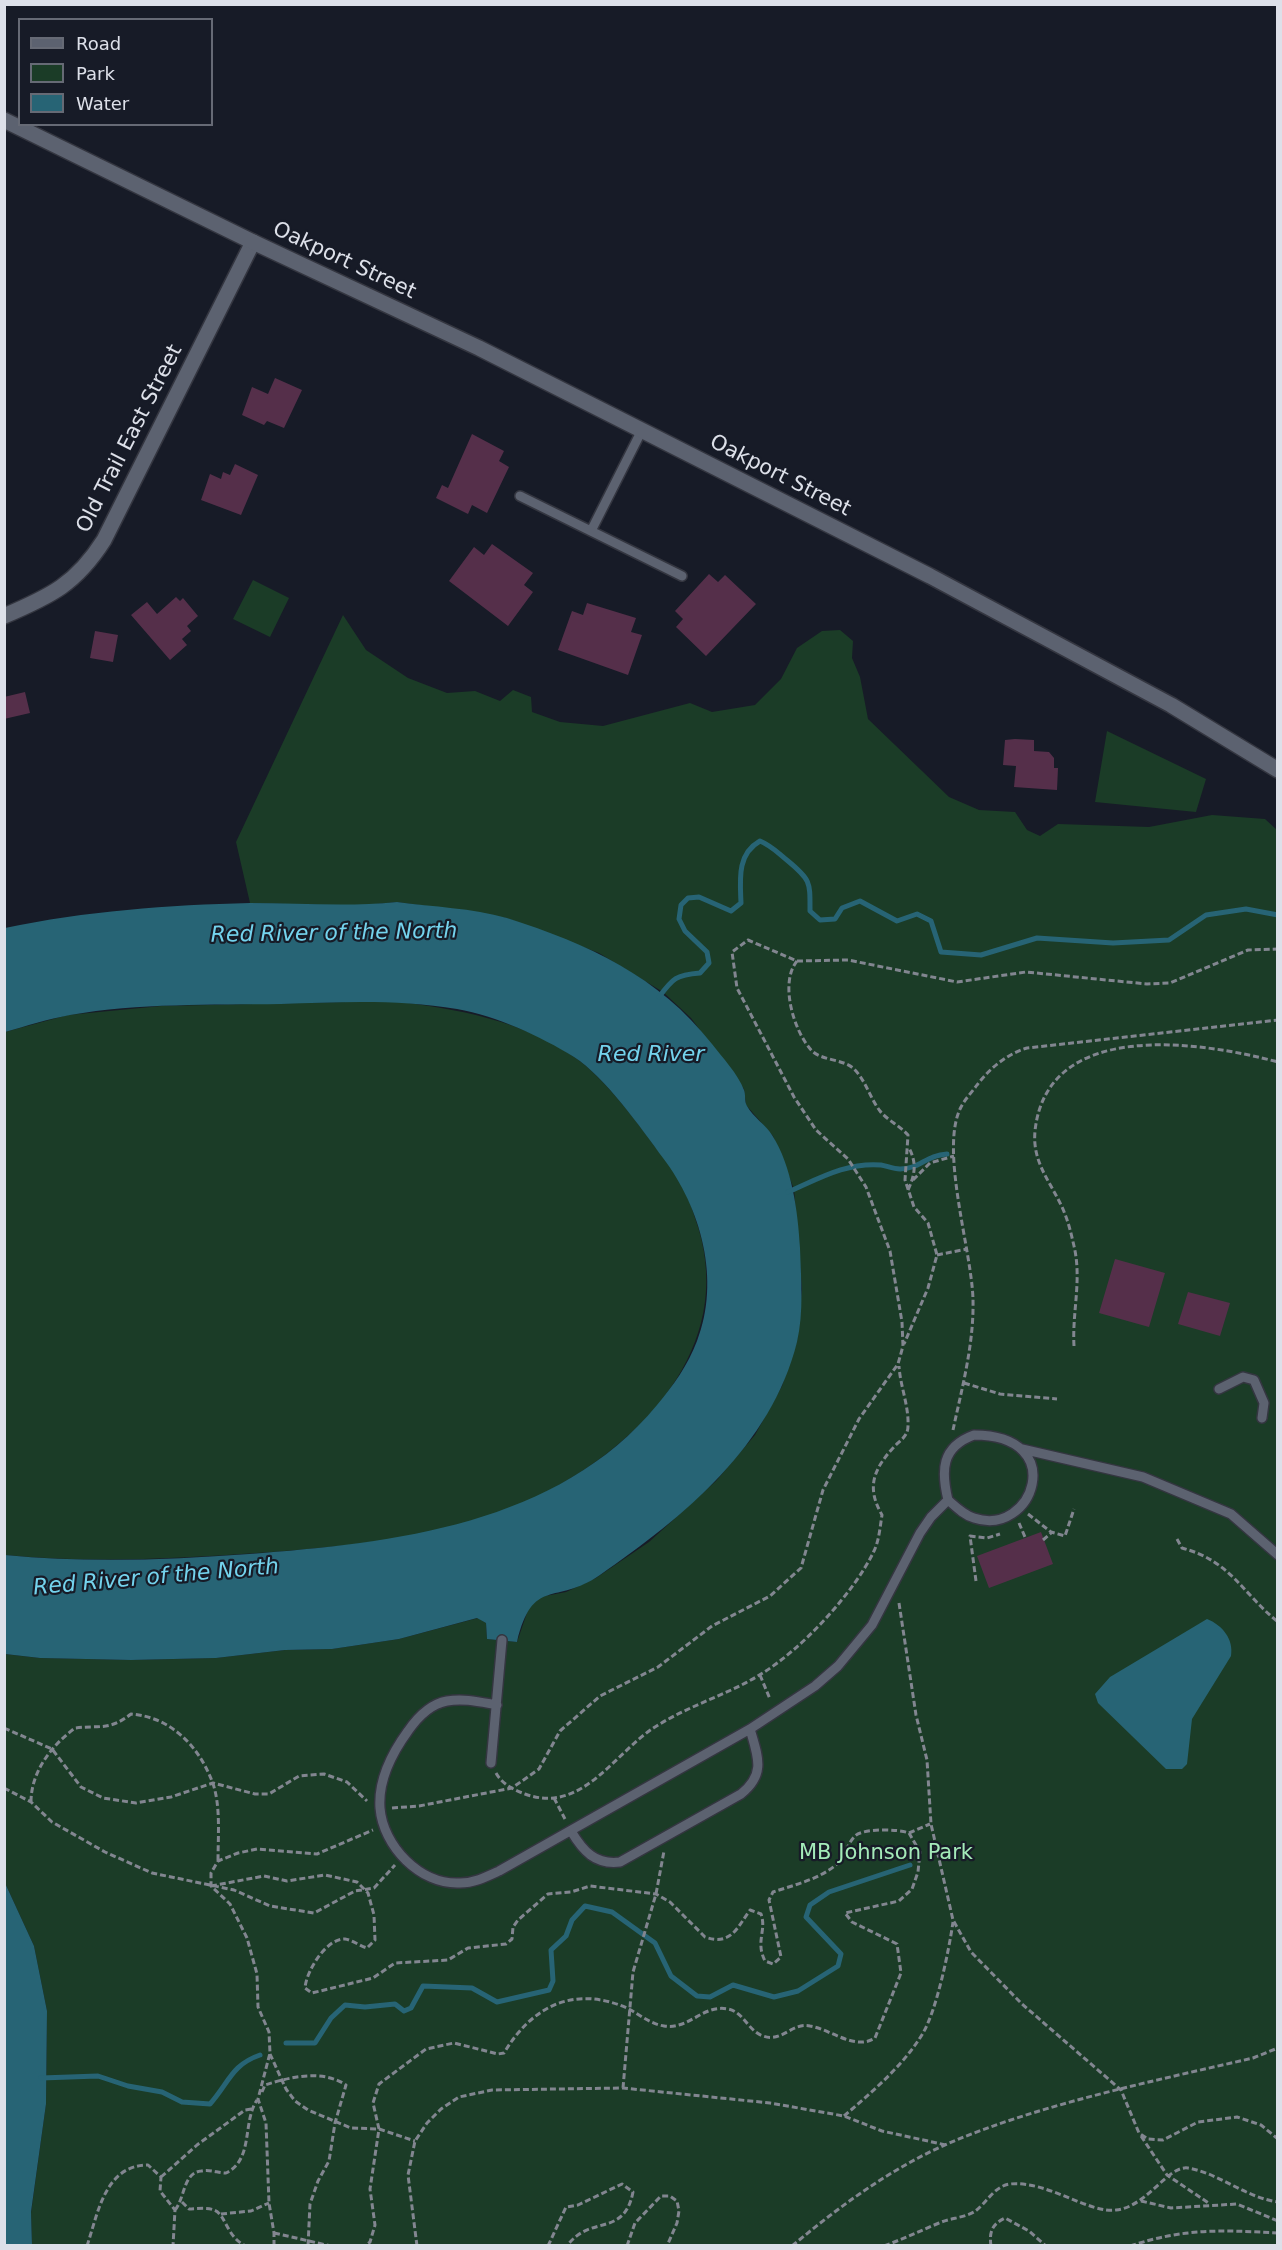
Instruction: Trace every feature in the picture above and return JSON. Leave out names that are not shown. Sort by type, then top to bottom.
[{"type":"street","name":"Oakport Street","points":[[4,120],[253,242],[478,348],[941,581],[1171,705],[1278,770]]},
{"type":"street","name":"Old Trail East Street","points":[[4,616],[51,596],[87,566],[104,540],[253,242]]},
{"type":"lane","points":[[591,531],[642,430]]},
{"type":"lane","points":[[520,496],[682,576]]},
{"type":"lane","points":[[1219,1389],[1244,1377],[1254,1380],[1264,1403],[1262,1418]]},
{"type":"lane","points":[[1022,1449],[1031,1460],[1033,1474],[1024,1510],[988,1521],[974,1519],[948,1500],[943,1476],[945,1462],[951,1449],[961,1439],[974,1435],[1001,1437],[1022,1449],[1143,1477],[1231,1514],[1278,1555]]},
{"type":"lane","points":[[497,1705],[467,1700],[445,1701],[430,1707],[415,1721],[392,1756],[381,1791],[380,1809],[385,1829],[401,1856],[429,1876],[442,1882],[460,1883],[481,1880],[750,1729],[815,1686],[856,1646],[872,1626],[898,1580],[920,1533],[931,1517],[948,1500]]},
{"type":"lane","points":[[490,1762],[502,1640]]},
{"type":"lane","points":[[571,1831],[582,1850],[607,1864],[620,1862],[741,1794],[754,1783],[759,1767],[750,1729]]},
{"type":"path","points":[[903,1346],[890,1251],[866,1187],[848,1159],[816,1130],[794,1097],[736,988],[732,952],[748,940],[797,961],[848,960],[957,982],[1026,972],[1147,984],[1170,983],[1248,950],[1278,949]]},
{"type":"path","points":[[4,1728],[52,1749],[81,1787],[103,1798],[136,1803],[171,1797],[213,1783],[255,1794],[269,1794],[299,1776],[324,1774],[347,1782],[362,1797],[380,1809],[419,1806],[512,1788],[539,1769],[560,1731],[600,1696],[657,1667],[712,1626],[770,1596],[801,1568],[823,1490],[859,1419],[898,1364],[903,1346],[928,1288],[937,1255],[928,1223],[914,1207],[905,1180],[908,1135],[898,1123],[882,1114],[863,1079],[852,1066],[813,1052],[801,1034],[794,1017],[791,995],[791,968],[797,961]]},
{"type":"path","points":[[951,1449],[972,1331],[973,1301],[954,1156],[955,1132],[961,1107],[982,1079],[1016,1051],[1037,1046],[1278,1020]]},
{"type":"path","points":[[1074,1346],[1072,1321],[1077,1296],[1075,1248],[1061,1205],[1040,1168],[1036,1142],[1040,1112],[1056,1082],[1080,1061],[1123,1048],[1160,1044],[1213,1047],[1278,1062]]},
{"type":"path","points":[[908,1147],[914,1158],[915,1171],[908,1190]]},
{"type":"path","points":[[913,1180],[930,1163],[954,1156]]},
{"type":"path","points":[[937,1255],[967,1248]]},
{"type":"path","points":[[490,1762],[499,1779],[528,1795],[554,1798],[583,1790],[653,1728],[692,1706],[760,1675],[794,1651],[855,1584],[875,1549],[882,1515],[872,1497],[873,1485],[881,1464],[904,1438],[908,1427],[898,1364]]},
{"type":"path","points":[[964,1383],[1011,1396],[1057,1399]]},
{"type":"path","points":[[1011,1528],[1018,1522],[1024,1510],[1051,1532],[1065,1536],[1074,1509]]},
{"type":"path","points":[[1018,1522],[1025,1537]]},
{"type":"path","points":[[976,1581],[970,1536],[987,1538],[1004,1532]]},
{"type":"path","points":[[1043,1540],[1051,1532]]},
{"type":"path","points":[[1177,1539],[1182,1548],[1202,1554],[1221,1565],[1278,1622]]},
{"type":"path","points":[[898,1580],[899,1619],[927,1760],[930,1824],[953,1920],[971,1952],[1121,2090],[1139,2133],[1167,2175],[1211,2205]]},
{"type":"path","points":[[760,1675],[776,1712]]},
{"type":"path","points":[[31,1802],[31,1786],[52,1749],[75,1728],[107,1728],[118,1724],[131,1714],[152,1715],[170,1725],[200,1756],[213,1783],[218,1829],[218,1861],[211,1873],[211,1887],[230,1904],[247,1938],[257,1974],[258,2007],[268,2032],[270,2053],[281,2080],[295,2101],[335,2123],[351,2128],[379,2129],[415,2141]]},
{"type":"path","points":[[4,1788],[31,1802],[52,1822],[105,1852],[152,1873],[234,1890],[270,1905],[314,1913],[355,1891],[374,1888],[390,1874],[401,1856]]},
{"type":"path","points":[[4,1794],[10,1791]]},
{"type":"path","points":[[554,1798],[571,1831]]},
{"type":"path","points":[[909,1833],[930,1824]]},
{"type":"path","points":[[218,1861],[257,1849],[317,1854],[375,1829],[385,1829]]},
{"type":"path","points":[[211,1887],[264,1876],[287,1881],[325,1875],[357,1882],[364,1889],[374,1915],[373,1945],[367,1948],[344,1939],[335,1942],[310,1967],[305,1988],[312,1993],[373,1978],[395,1963],[448,1959],[468,1948],[506,1944],[512,1939],[513,1928],[518,1920],[548,1894],[571,1892],[590,1886],[656,1894],[670,1902],[705,1937],[713,1940],[721,1941],[732,1936],[750,1910],[761,1914],[764,1921],[759,1943],[760,1952],[765,1961],[773,1964],[781,1957],[769,1900],[773,1892],[820,1875],[838,1863],[855,1836],[863,1832],[899,1829],[909,1833],[920,1852],[918,1872],[912,1889],[899,1901],[844,1913],[852,1922],[897,1944],[900,1955],[901,1973],[895,1984],[881,2028],[875,2038],[869,2042],[858,2042],[809,2025],[793,2028],[779,2038],[765,2037],[751,2030],[740,2014],[728,2008],[706,2010],[683,2025],[665,2026],[603,2000],[577,1999],[547,2007],[531,2017],[515,2033],[504,2053],[498,2054],[454,2043],[426,2049],[379,2084],[373,2103],[379,2129],[370,2189],[371,2212],[375,2225],[370,2242],[365,2246]]},
{"type":"path","points":[[623,2088],[628,2009],[638,1947],[656,1894],[666,1836]]},
{"type":"path","points":[[844,2116],[870,2094],[914,2046],[924,2030],[950,1946],[953,1920]]},
{"type":"path","points":[[792,2246],[830,2214],[879,2180],[946,2145],[1009,2121],[1121,2090],[1253,2058],[1278,2048]]},
{"type":"path","points":[[270,2053],[258,2099],[266,2123],[269,2204],[274,2246]]},
{"type":"path","points":[[173,2246],[175,2210],[182,2202],[185,2185],[193,2174],[201,2170],[226,2174],[238,2163],[248,2134],[252,2109],[265,2085],[281,2080],[318,2076],[337,2079],[346,2085],[335,2123],[329,2161],[318,2181],[310,2204],[308,2246]]},
{"type":"path","points":[[417,2246],[408,2175],[415,2141],[427,2123],[441,2109],[459,2097],[492,2090],[623,2088],[770,2103],[844,2116],[882,2131],[946,2145]]},
{"type":"path","points":[[160,2177],[197,2145],[245,2110],[252,2109]]},
{"type":"path","points":[[1139,2133],[1148,2139],[1162,2140],[1198,2122],[1237,2117],[1261,2125],[1278,2139]]},
{"type":"path","points":[[87,2246],[109,2184],[119,2174],[136,2165],[148,2165],[160,2177],[160,2191],[175,2210]]},
{"type":"path","points":[[884,2246],[974,2211],[999,2188],[1009,2184],[1060,2193],[1102,2209],[1116,2210],[1141,2201],[1154,2191],[1167,2175],[1185,2168],[1213,2175],[1257,2199],[1278,2202]]},
{"type":"path","points":[[548,2246],[566,2207],[578,2205],[622,2184],[633,2192],[626,2214],[615,2222],[581,2232],[567,2246]]},
{"type":"path","points":[[627,2246],[635,2223],[661,2196],[670,2196],[677,2201],[679,2211],[667,2246]]},
{"type":"path","points":[[1141,2201],[1171,2208],[1237,2204],[1278,2221]]},
{"type":"path","points":[[182,2202],[189,2209],[213,2210],[220,2214],[234,2239],[246,2246]]},
{"type":"path","points":[[220,2214],[251,2211],[269,2204]]},
{"type":"path","points":[[991,2246],[991,2230],[997,2222],[1005,2218],[1029,2231],[1046,2246]]},
{"type":"path","points":[[1130,2246],[1166,2234],[1208,2230],[1278,2233]]},
{"type":"path","points":[[274,2233],[331,2246]]},
{"type":"green space","points":[[253,580],[289,598],[270,637],[233,619]]},
{"type":"green space","name":"MB Johnson Park","points":[[343,615],[366,650],[408,678],[447,693],[475,691],[500,701],[513,690],[531,697],[532,712],[560,722],[603,726],[690,703],[712,712],[755,705],[781,679],[797,648],[822,631],[840,630],[853,641],[852,658],[860,677],[868,719],[949,797],[979,810],[1015,812],[1027,830],[1040,836],[1058,824],[1149,827],[1212,815],[1265,819],[1277,830],[1277,2245],[32,2245],[31,2213],[46,2104],[47,2011],[34,1946],[5,1883],[4,1654],[40,1658],[131,1660],[216,1658],[285,1650],[332,1649],[399,1639],[478,1618],[486,1623],[487,1639],[517,1642],[529,1607],[540,1597],[566,1592],[596,1578],[649,1542],[716,1481],[755,1435],[782,1386],[797,1341],[802,1289],[794,1189],[773,1136],[746,1105],[744,1089],[691,1018],[663,992],[599,953],[506,918],[397,902],[355,906],[250,903],[236,842]]},
{"type":"green space","points":[[1107,731],[1206,779],[1196,812],[1095,802]]},
{"type":"green space","points":[[393,1001],[489,1018],[556,1046],[587,1067],[606,1086],[626,1108],[670,1166],[689,1200],[705,1262],[705,1303],[695,1342],[677,1378],[653,1411],[623,1441],[589,1467],[552,1489],[518,1505],[446,1528],[332,1547],[225,1555],[99,1559],[5,1555],[5,1032],[68,1015],[161,1006]]},
{"type":"water","name":"Red River","points":[[397,902],[466,910],[507,918],[593,951],[620,965],[669,999],[691,1020],[734,1072],[744,1090],[747,1106],[772,1135],[785,1161],[796,1205],[799,1234],[802,1295],[799,1331],[785,1379],[767,1414],[720,1476],[663,1529],[600,1575],[584,1584],[538,1600],[530,1608],[523,1621],[517,1642],[487,1639],[486,1623],[477,1618],[399,1639],[332,1649],[285,1650],[216,1658],[131,1660],[40,1658],[5,1654],[5,1555],[127,1560],[249,1554],[360,1543],[416,1534],[470,1520],[523,1502],[572,1477],[617,1445],[657,1405],[689,1358],[704,1318],[707,1269],[697,1222],[688,1199],[654,1146],[598,1077],[574,1057],[533,1034],[503,1022],[457,1009],[369,1002],[122,1008],[62,1017],[5,1032],[5,928],[66,917],[158,907],[250,903],[342,905]]},
{"type":"water","points":[[1207,1619],[1226,1633],[1231,1644],[1231,1656],[1192,1719],[1187,1764],[1182,1769],[1166,1769],[1098,1703],[1095,1694],[1110,1677]]},
{"type":"water","points":[[5,1883],[34,1946],[47,2011],[46,2104],[31,2212],[32,2245],[5,2245]]},
{"type":"building","points":[[275,378],[302,390],[284,428],[267,421],[264,425],[242,415],[252,387],[268,394]]},
{"type":"building","points":[[472,434],[504,451],[499,461],[509,467],[487,513],[472,505],[468,514],[436,498],[442,485],[448,488]]},
{"type":"building","points":[[235,464],[258,475],[241,515],[201,500],[210,474],[221,479],[223,472],[230,475]]},
{"type":"building","points":[[492,544],[533,573],[524,585],[533,592],[508,626],[449,581],[474,547],[484,555]]},
{"type":"building","points":[[709,574],[718,582],[725,575],[756,604],[706,656],[676,627],[683,619],[675,611]]},
{"type":"building","points":[[176,597],[180,601],[183,598],[198,616],[187,626],[191,631],[182,639],[187,645],[170,660],[131,615],[147,602],[157,614]]},
{"type":"building","points":[[587,603],[636,618],[631,632],[642,635],[628,675],[558,650],[572,611],[583,615]]},
{"type":"building","points":[[95,631],[118,635],[113,662],[90,658]]},
{"type":"building","points":[[25,692],[30,713],[4,719],[4,697]]},
{"type":"building","points":[[1005,740],[1034,740],[1034,751],[1049,752],[1054,758],[1054,768],[1058,768],[1057,790],[1014,787],[1016,766],[1003,765]]},
{"type":"building","points":[[1115,1259],[1165,1273],[1149,1327],[1099,1313]]},
{"type":"building","points":[[1188,1292],[1230,1303],[1220,1336],[1178,1324]]},
{"type":"building","points":[[1041,1532],[1053,1564],[989,1588],[977,1556]]},
{"type":"waterway","points":[[659,997],[676,979],[700,973],[709,963],[707,952],[685,931],[679,919],[681,905],[688,898],[699,897],[731,911],[741,903],[741,876],[744,860],[747,853],[760,841],[796,867],[805,878],[809,887],[810,911],[820,920],[835,919],[842,908],[860,901],[897,921],[917,914],[931,921],[941,952],[981,955],[1037,938],[1113,943],[1169,940],[1206,915],[1246,909],[1278,915]]},
{"type":"waterway","points":[[788,1192],[822,1177],[856,1166],[881,1165],[897,1169],[907,1168],[947,1154]]},
{"type":"waterway","points":[[286,2043],[315,2043],[331,2018],[345,2005],[365,2007],[395,2004],[404,2011],[411,2008],[423,1986],[472,1988],[497,2002],[549,1990],[553,1981],[551,1950],[566,1936],[572,1920],[585,1906],[612,1912],[655,1943],[671,1976],[697,1996],[710,1997],[733,1985],[774,1997],[798,1991],[838,1966],[841,1954],[806,1917],[810,1905],[829,1892],[910,1865]]},
{"type":"waterway","points":[[41,2078],[98,2076],[128,2086],[162,2092],[182,2102],[210,2104],[236,2069],[260,2055]]},
{"type":"water label","name":"Red River of the North","points":[[334,934]]},
{"type":"water label","name":"Red River of the North","points":[[156,1578]]}]
